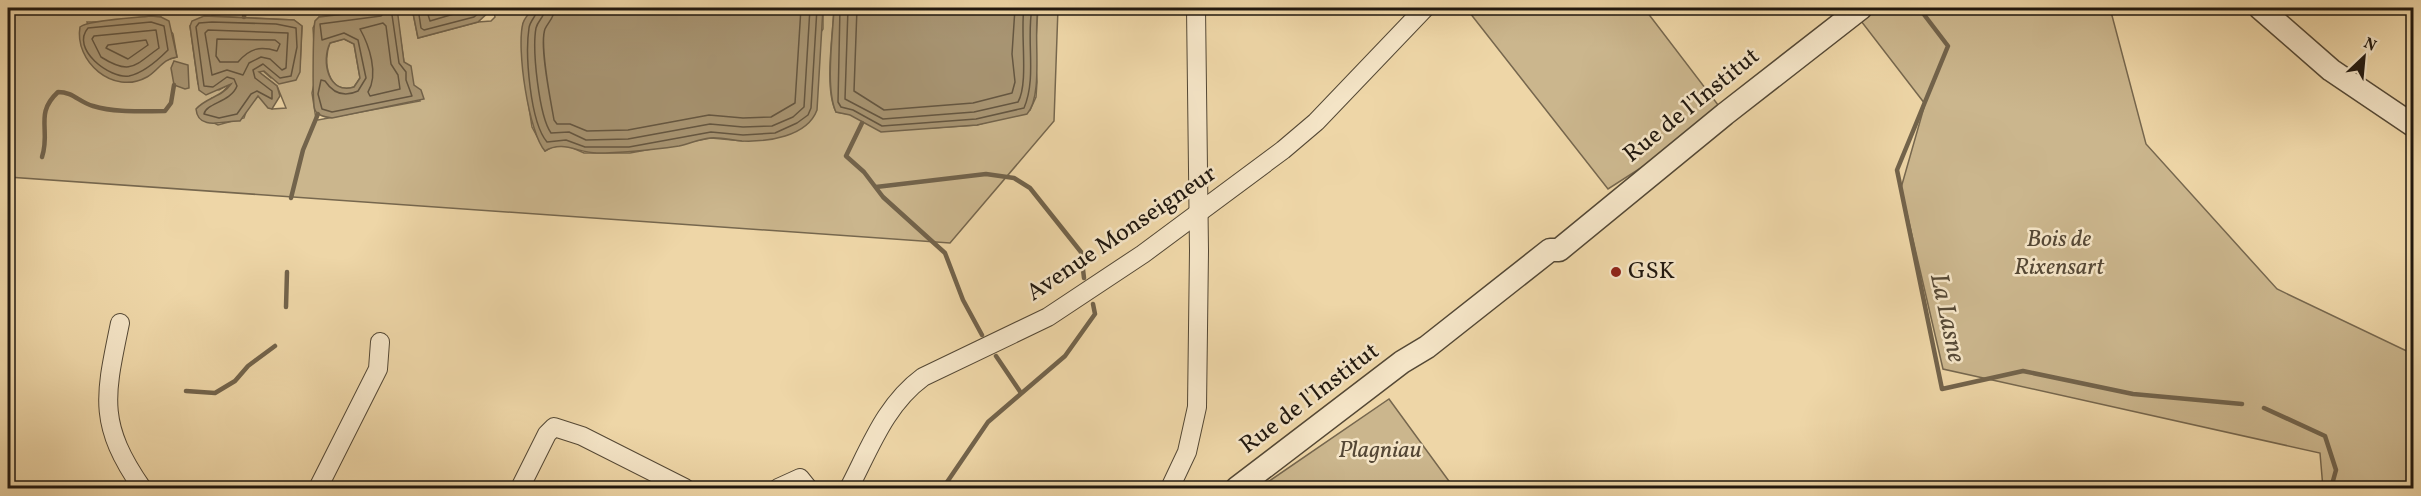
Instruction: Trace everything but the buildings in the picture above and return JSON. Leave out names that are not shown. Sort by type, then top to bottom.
[{"type":"street","points":[[1170,489],[1187,452],[1197,407],[1199,212],[1196,8]]},
{"type":"street","name":"Avenue Monseigneur","points":[[849,489],[885,418],[909,388],[923,377],[1048,317],[1089,292],[1199,212],[1283,150],[1316,122],[1425,8]]},
{"type":"street","name":"Rue de l'Institut","points":[[1237,489],[1402,362],[1427,347],[1550,250],[1559,250],[1725,114],[1862,8]]},
{"type":"street","points":[[2260,8],[2331,70],[2414,126]]},
{"type":"street","points":[[120,323],[108,383],[107,411],[115,440],[142,489]]},
{"type":"street","points":[[318,489],[378,369],[380,342]]},
{"type":"street","points":[[520,489],[547,434],[554,427],[582,436],[685,489]]},
{"type":"street","points":[[778,489],[800,478],[808,489]]},
{"type":"green space","points":[[8,8],[394,8],[319,17],[313,28],[316,75],[312,93],[318,120],[420,101],[404,62],[396,8],[412,8],[418,38],[478,22],[491,21],[495,17],[493,8],[534,8],[523,24],[525,82],[532,127],[545,151],[552,147],[566,145],[584,153],[630,153],[711,138],[743,141],[823,29],[823,8],[834,8],[830,89],[836,112],[932,128],[977,125],[1030,110],[1036,97],[1035,55],[1038,8],[1058,8],[1054,121],[950,243],[8,177]],"holes":[[[212,16],[294,20],[302,26],[300,66],[271,78],[262,70],[259,72],[277,86],[286,108],[272,109],[258,96],[247,109],[244,118],[218,125],[212,122],[212,98],[218,97],[231,83],[219,90],[198,84],[190,26]],[[161,17],[173,34],[177,57],[163,61],[148,76],[113,78],[103,74],[87,22]]]},
{"type":"green space","points":[[1466,8],[1644,8],[1725,114],[1608,189]]},
{"type":"green space","name":"Bois de Rixensart","points":[[1880,8],[2110,8],[2146,144],[2277,289],[2413,354],[2413,488],[2323,488],[2320,453],[1943,369],[1901,188],[1925,104],[1861,21]]},
{"type":"green space","points":[[344,39],[354,44],[360,78],[354,87],[338,86],[329,75],[327,67],[330,43]]},
{"type":"green space","name":"Plagniau","points":[[1389,399],[1454,488],[1259,488]]},
{"type":"water","points":[[397,8],[404,62],[411,66],[414,85],[421,90],[424,99],[332,118],[318,114],[314,105],[313,67],[315,21],[319,17]],"holes":[[[344,39],[354,44],[360,78],[354,87],[338,86],[329,75],[327,50],[330,43]]]},
{"type":"water","points":[[412,8],[493,8],[478,22],[418,38]]},
{"type":"water","points":[[534,8],[823,8],[817,110],[805,126],[774,139],[742,141],[710,138],[679,146],[618,152],[597,153],[564,147],[545,151],[539,142],[529,110],[521,51],[523,23]]},
{"type":"water","points":[[834,8],[1038,8],[1037,79],[1032,105],[1027,114],[977,125],[881,132],[850,115],[836,112],[830,76]]},
{"type":"water","points":[[151,16],[169,21],[177,57],[164,62],[147,77],[134,82],[121,82],[98,72],[83,52],[80,27],[102,21]]},
{"type":"water","points":[[204,16],[294,20],[302,26],[300,72],[296,80],[279,84],[264,71],[259,72],[277,86],[280,96],[272,109],[268,108],[258,96],[240,121],[207,123],[198,116],[196,109],[223,92],[231,84],[206,95],[199,90],[190,26],[192,21]]},
{"type":"water","points":[[174,61],[188,65],[189,88],[174,85],[171,68]]},
{"type":"waterway","points":[[244,17],[245,8]]},
{"type":"waterway","name":"La Lasne","points":[[1919,8],[1948,46],[1897,170],[1942,389],[2023,371],[2133,394],[2242,404]]},
{"type":"waterway","points":[[42,157],[45,115],[51,100],[58,92],[111,110],[165,111],[171,103],[174,85]]},
{"type":"waterway","points":[[291,198],[303,150],[318,114]]},
{"type":"waterway","points":[[862,123],[846,156],[864,172],[883,197],[945,253],[963,300],[982,335]]},
{"type":"waterway","points":[[876,187],[986,174],[1014,178],[1030,188],[1081,252],[1084,278]]},
{"type":"waterway","points":[[286,307],[287,272]]},
{"type":"waterway","points":[[943,488],[988,422],[1065,356],[1095,314],[1093,304]]},
{"type":"waterway","points":[[186,391],[215,393],[235,381],[248,366],[275,346]]},
{"type":"waterway","points":[[996,356],[1021,393]]},
{"type":"waterway","name":"La Lasne","points":[[2264,408],[2325,436],[2336,470],[2331,488]]},
{"type":"place","name":"GSK","points":[[1616,272]]}]
